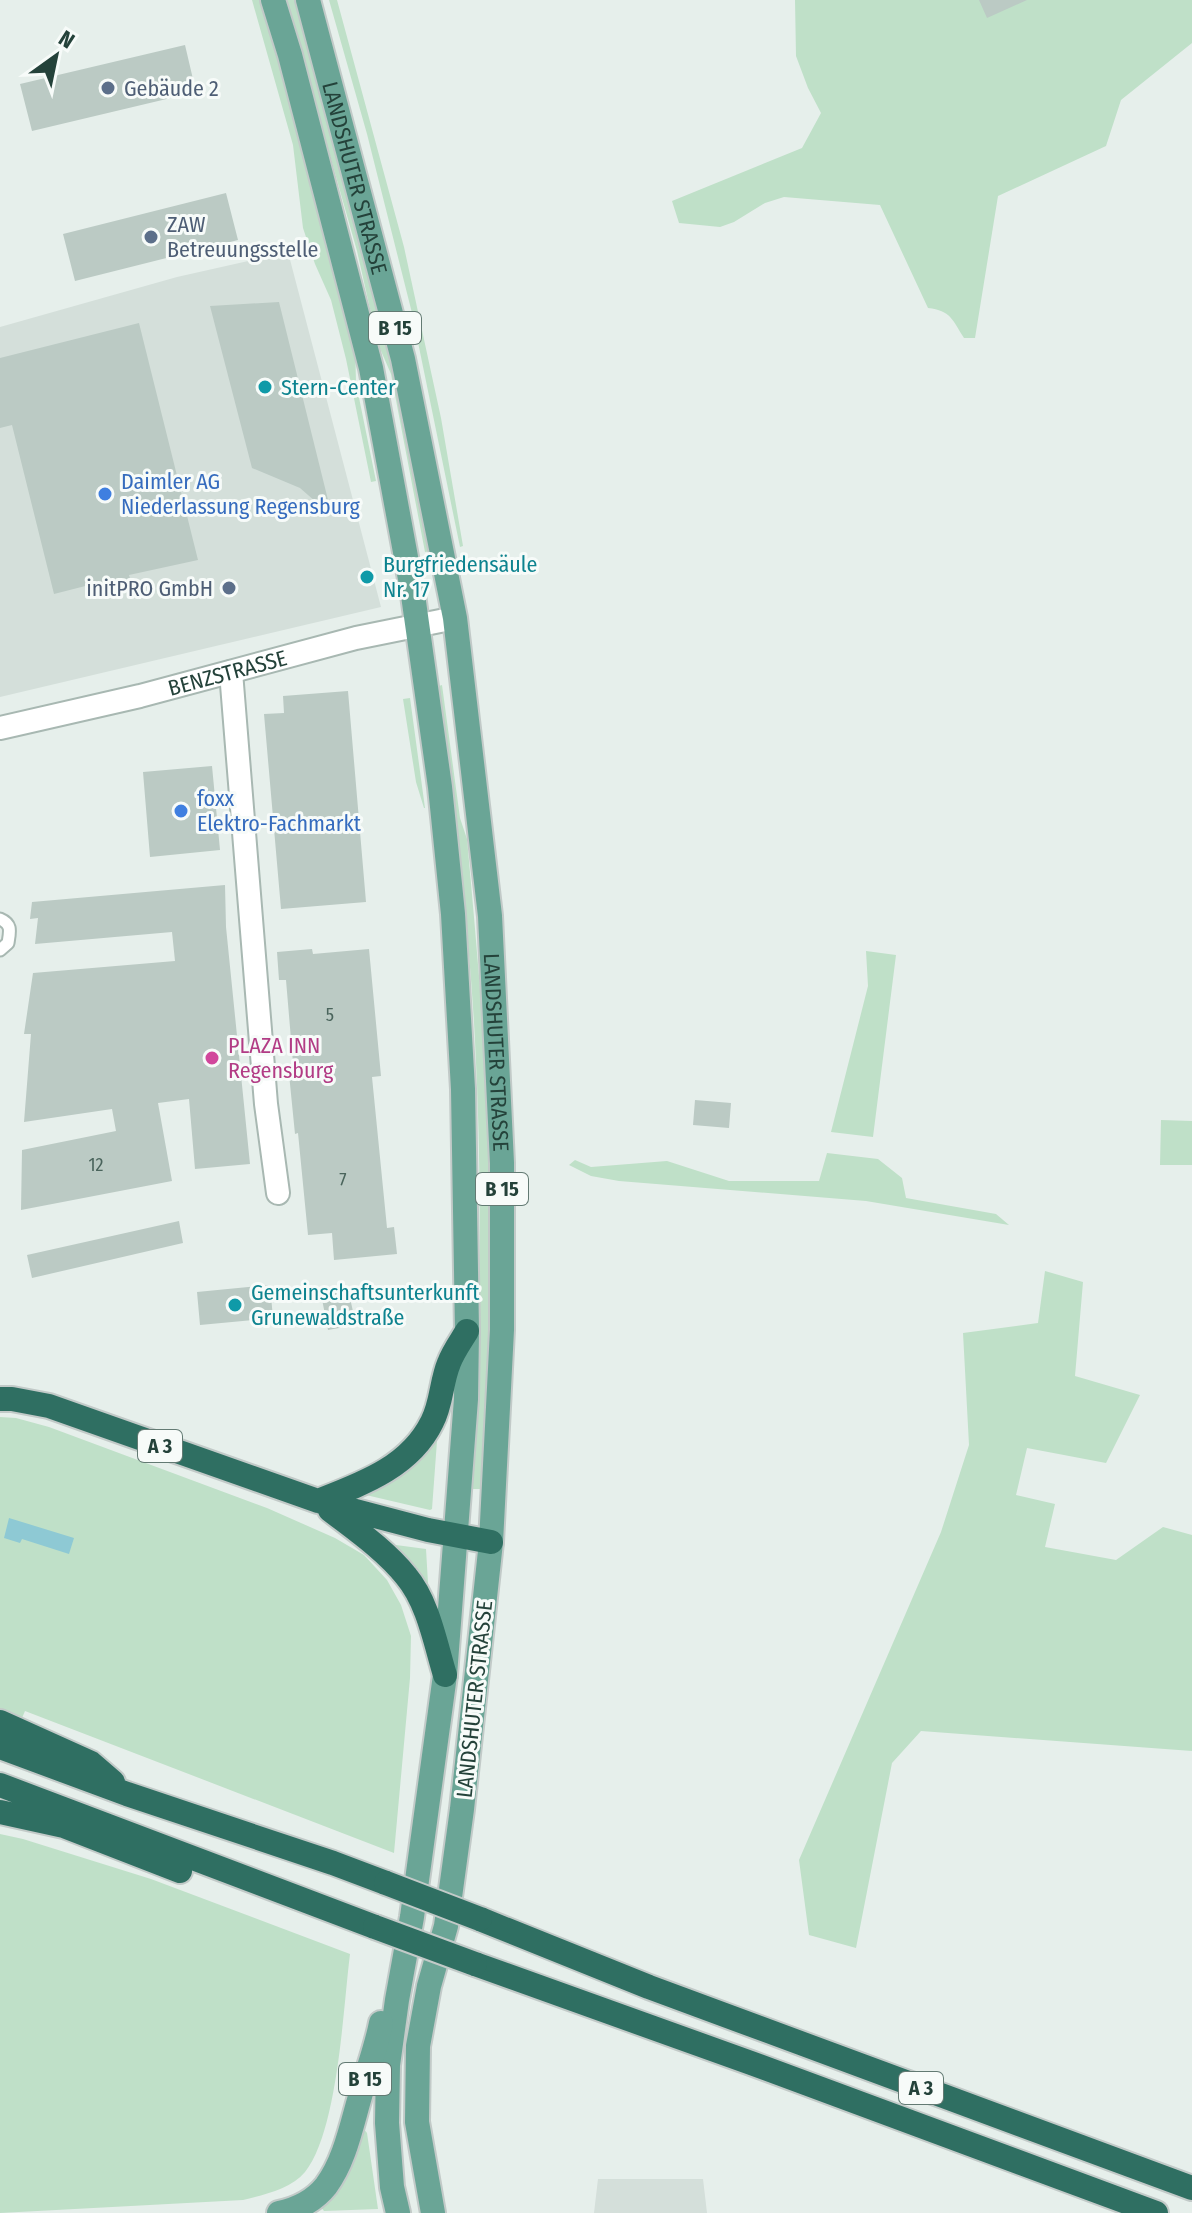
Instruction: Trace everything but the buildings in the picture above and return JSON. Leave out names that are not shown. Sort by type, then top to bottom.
[{"type":"highway","points":[[318,1501],[393,1468],[419,1442],[432,1423],[442,1398],[449,1363],[467,1331]]},
{"type":"highway","name":"A 3","points":[[0,1399],[49,1406],[318,1501],[491,1542]]},
{"type":"highway","name":"A 3","points":[[318,1501],[377,1547],[407,1577],[428,1618],[445,1675]]},
{"type":"highway","name":"A 3","points":[[0,1722],[91,1763],[127,1794]]},
{"type":"highway","name":"A 3","points":[[0,1747],[127,1794],[333,1863],[649,1987],[1192,2188]]},
{"type":"highway","name":"A 3","points":[[0,1785],[312,1904],[1156,2213]]},
{"type":"highway","name":"A 3","points":[[0,1812],[64,1826],[281,1907],[312,1904]]},
{"type":"main road","name":"LANDSHUTER STRASSE","points":[[273,0],[371,368],[413,595],[440,787],[453,914],[463,1089],[466,1399],[445,1675],[388,2065],[387,2123],[392,2187],[398,2213]]},
{"type":"main road","name":"LANDSHUTER STRASSE","points":[[308,0],[403,359],[455,618],[490,916],[502,1163],[502,1330],[491,1542],[462,1809],[446,1926],[429,1986],[418,2046],[417,2122],[433,2213]]},
{"type":"main road","name":"B 15","points":[[279,2213],[310,2201],[325,2186],[336,2168],[354,2121],[379,2034],[393,1969],[412,1917]]},
{"type":"street","name":"BENZSTRASSE","points":[[0,728],[356,638],[455,618]]},
{"type":"street","points":[[231,672],[266,1104],[278,1193]]},
{"type":"lane","points":[[0,919],[7,922],[10,928],[8,943],[0,950]]},
{"type":"shaded area","points":[[288,252],[381,607],[0,697],[0,327],[177,277]]},
{"type":"shaded area","points":[[598,2179],[703,2179],[707,2213],[594,2213]]},
{"type":"green space","points":[[252,0],[265,0],[355,341],[356,383],[376,481],[371,482],[331,300],[303,228],[293,145]]},
{"type":"green space","points":[[286,0],[299,0],[387,335],[431,551],[425,552],[391,374],[378,344],[357,251]]},
{"type":"green space","points":[[329,0],[337,0],[404,247],[441,418],[463,546],[460,547],[412,313]]},
{"type":"green space","points":[[795,0],[1192,0],[1192,43],[1121,100],[1106,146],[998,196],[975,338],[964,338],[946,314],[928,308],[880,205],[784,197],[765,203],[720,227],[679,223],[672,201],[802,148],[821,113],[796,56]]},
{"type":"green space","points":[[442,685],[460,818],[467,839],[487,1099],[491,1269],[482,1489],[472,1489],[480,1265],[475,1041],[465,907],[439,686]]},
{"type":"green space","points":[[410,698],[425,808],[416,782],[403,699]]},
{"type":"green space","points":[[866,951],[896,955],[873,1137],[831,1132],[868,986]]},
{"type":"green space","points":[[1161,1120],[1192,1121],[1192,1165],[1160,1165]]},
{"type":"green space","points":[[827,1153],[878,1159],[902,1178],[906,1198],[996,1214],[1009,1225],[866,1201],[619,1181],[591,1176],[569,1165],[575,1160],[591,1167],[667,1161],[729,1181],[819,1181]]},
{"type":"green space","points":[[1045,1271],[1083,1282],[1075,1376],[1140,1395],[1106,1463],[1027,1448],[1016,1495],[1055,1504],[1045,1547],[1116,1560],[1163,1527],[1192,1535],[1192,1751],[921,1731],[892,1763],[856,1948],[809,1935],[799,1860],[941,1532],[969,1445],[963,1333],[1038,1323]]},
{"type":"green space","points":[[0,1417],[49,1427],[267,1508],[335,1538],[364,1555],[387,1580],[401,1605],[411,1636],[394,1853],[25,1711],[22,1718],[0,1708]]},
{"type":"green space","points":[[435,1437],[432,1509],[366,1495],[366,1491]]},
{"type":"green space","points":[[394,1547],[426,1549],[428,1583],[424,1585]]},
{"type":"green space","points":[[0,1834],[151,1879],[350,1954],[332,2100],[316,2153],[299,2178],[276,2190],[243,2200],[0,2213]]},
{"type":"green space","points":[[363,2128],[367,2133],[378,2209],[324,2211],[320,2206]]},
{"type":"water","points":[[9,1518],[74,1538],[69,1554],[22,1539],[20,1543],[4,1538]]},
{"type":"place","name":"Gebäude 2","points":[[108,88]]},
{"type":"place","name":"ZAW Betreuungsstelle","points":[[151,237]]},
{"type":"place","name":"Stern-Center","points":[[265,387]]},
{"type":"place","name":"Daimler AG Niederlassung Regensburg","points":[[105,494]]},
{"type":"place","name":"Burgfriedensäule Nr. 17","points":[[367,577]]},
{"type":"place","name":"initPRO GmbH","points":[[229,588]]},
{"type":"place","name":"foxx Elektro-Fachmarkt","points":[[181,811]]},
{"type":"place","name":"PLAZA INN Regensburg","points":[[212,1058]]},
{"type":"place","name":"Gemeinschaftsunterkunft Grunewaldstraße","points":[[235,1305]]}]
